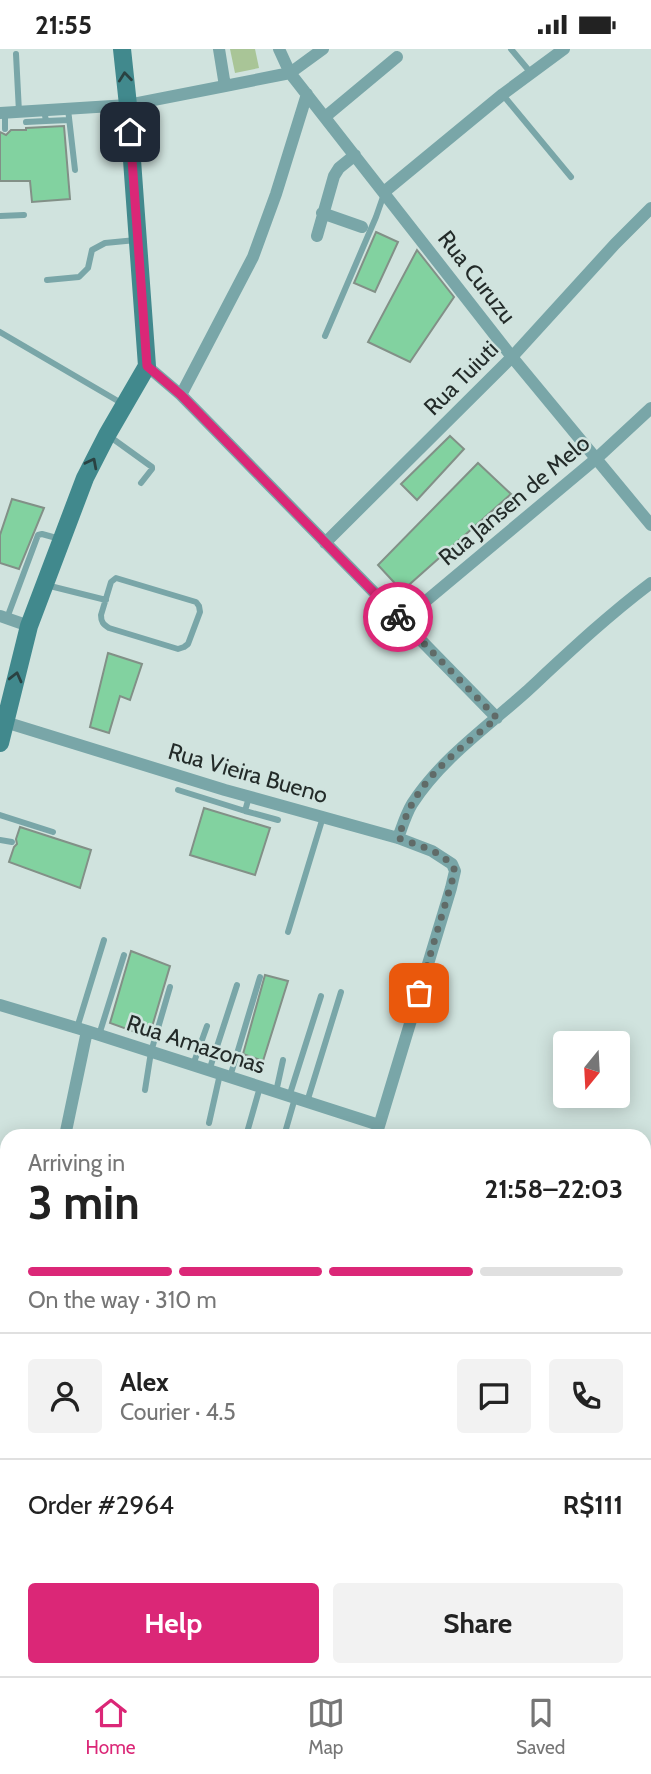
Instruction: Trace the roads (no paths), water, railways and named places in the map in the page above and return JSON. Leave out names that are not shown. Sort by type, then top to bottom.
[{"type":"street","points":[[0,743],[29,627],[85,478],[147,366],[122,49]]},
{"type":"street","points":[[219,49],[225,86]]},
{"type":"street","name":"Rua Curuzu","points":[[279,49],[290,72],[512,357],[651,525]]},
{"type":"street","points":[[2,113],[23,117],[69,114],[225,86],[290,72],[323,49]]},
{"type":"street","points":[[384,192],[503,94],[565,49]]},
{"type":"street","points":[[325,117],[397,57]]},
{"type":"street","points":[[181,395],[253,257],[307,94]]},
{"type":"street","points":[[317,236],[334,176],[339,168],[355,155]]},
{"type":"street","name":"Rua Tuiuti","points":[[325,543],[512,357],[651,208]]},
{"type":"street","points":[[322,213],[362,227]]},
{"type":"street","points":[[147,366],[181,395],[497,718]]},
{"type":"street","name":"Rua Jansen de Melo","points":[[402,621],[597,458],[651,408]]},
{"type":"street","points":[[398,838],[410,806],[432,776],[619,607],[651,583]]},
{"type":"street","points":[[4,617],[29,627]]},
{"type":"street","name":"Rua Vieira Bueno","points":[[5,722],[249,797],[398,838],[432,851],[452,864],[455,871],[451,888],[378,1129]]},
{"type":"street","name":"Rua Amazonas","points":[[0,1005],[292,1097],[372,1129]]},
{"type":"street","points":[[66,1129],[87,1031]]},
{"type":"lane","points":[[512,49],[531,73]]},
{"type":"lane","points":[[16,54],[23,117]]},
{"type":"lane","points":[[503,94],[571,177]]},
{"type":"lane","points":[[2,113],[5,128]]},
{"type":"lane","points":[[69,114],[75,170]]},
{"type":"lane","points":[[325,336],[384,192]]},
{"type":"lane","points":[[0,216],[24,215]]},
{"type":"lane","points":[[47,280],[79,277],[88,268],[92,250],[105,243],[138,240]]},
{"type":"lane","points":[[0,332],[125,405]]},
{"type":"lane","points":[[107,435],[152,467],[141,482]]},
{"type":"lane","points":[[4,617],[38,535],[61,540]]},
{"type":"lane","points":[[116,578],[196,602],[200,612],[188,644],[178,649],[103,624],[101,615],[106,600],[111,582],[116,578]]},
{"type":"lane","points":[[45,584],[106,600]]},
{"type":"lane","points":[[178,790],[278,820]]},
{"type":"lane","points":[[245,811],[249,797]]},
{"type":"lane","points":[[0,815],[53,832]]},
{"type":"lane","points":[[288,932],[323,817]]},
{"type":"lane","points":[[0,840],[12,842]]},
{"type":"lane","points":[[87,1031],[104,940]]},
{"type":"lane","points":[[87,1031],[124,955]]},
{"type":"lane","points":[[220,1074],[260,977]]},
{"type":"lane","points":[[209,1123],[237,985]]},
{"type":"lane","points":[[145,1090],[151,1052],[170,987]]},
{"type":"lane","points":[[292,1097],[341,992]]},
{"type":"lane","points":[[285,1129],[321,996]]},
{"type":"lane","points":[[193,1065],[207,1026]]},
{"type":"lane","points":[[283,1060],[292,1097]]},
{"type":"lane","points":[[248,1129],[260,1087]]}]
